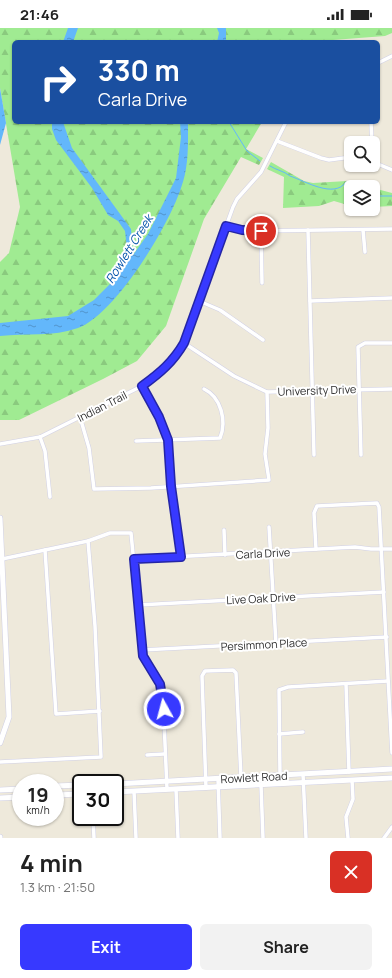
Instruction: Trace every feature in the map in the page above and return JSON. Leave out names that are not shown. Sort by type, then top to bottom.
[{"type":"main road","points":[[0,518],[9,717],[0,743]]},
{"type":"main road","name":"Rowlett Road","points":[[124,783],[392,770]]},
{"type":"main road","name":"Rowlett Road","points":[[124,792],[392,778]]},
{"type":"main road","points":[[0,790],[12,789]]},
{"type":"main road","points":[[0,798],[12,797]]},
{"type":"street","points":[[380,62],[392,56]]},
{"type":"street","name":"Indian Trail","points":[[0,444],[40,437],[142,386],[164,370],[175,358],[184,343],[237,199],[262,172],[285,124]]},
{"type":"street","points":[[370,124],[371,136]]},
{"type":"street","points":[[277,140],[321,158],[329,160],[344,158]]},
{"type":"street","points":[[380,165],[392,170]]},
{"type":"street","points":[[226,226],[242,230],[261,231],[392,229]]},
{"type":"street","points":[[308,230],[314,455]]},
{"type":"street","points":[[363,230],[365,252]]},
{"type":"street","points":[[261,231],[262,283]]},
{"type":"street","points":[[310,301],[392,298]]},
{"type":"street","points":[[199,301],[220,310],[263,340]]},
{"type":"street","name":"University Drive","points":[[184,343],[234,376],[267,392],[392,388]]},
{"type":"street","points":[[361,455],[358,347],[365,344],[392,343]]},
{"type":"street","points":[[142,386],[159,417],[168,440],[171,486],[181,557]]},
{"type":"street","points":[[136,441],[220,438],[222,425],[220,408],[215,398],[204,389]]},
{"type":"street","points":[[80,417],[90,448],[94,489],[269,480],[265,454],[268,428],[267,392]]},
{"type":"street","points":[[40,437],[45,451],[50,497]]},
{"type":"street","points":[[316,549],[314,513],[317,506],[377,503],[379,507],[382,549],[392,753]]},
{"type":"street","points":[[269,527],[276,643]]},
{"type":"street","points":[[224,530],[225,555]]},
{"type":"street","points":[[2,559],[88,541],[110,532],[131,533],[144,661],[160,684],[164,709],[164,754],[167,789]]},
{"type":"street","points":[[0,762],[101,757],[100,711],[88,541]]},
{"type":"street","name":"Carla Drive","points":[[134,559],[355,547],[392,549]]},
{"type":"street","points":[[45,550],[56,714],[100,711]]},
{"type":"street","name":"Live Oak Drive","points":[[138,605],[384,592]]},
{"type":"street","name":"Persimmon Place","points":[[142,650],[387,637]]},
{"type":"street","points":[[206,788],[202,676],[205,671],[233,670],[236,673],[241,777]]},
{"type":"street","points":[[280,775],[278,692],[281,688],[388,681]]},
{"type":"street","points":[[346,684],[349,772]]},
{"type":"street","points":[[146,710],[164,709]]},
{"type":"street","points":[[279,734],[303,732]]},
{"type":"street","points":[[147,755],[164,754]]},
{"type":"street","points":[[302,774],[306,838]]},
{"type":"street","points":[[218,779],[220,838]]},
{"type":"street","points":[[348,838],[346,817],[353,799],[352,780]]},
{"type":"street","points":[[261,785],[263,838]]},
{"type":"street","points":[[176,789],[178,838]]},
{"type":"street","points":[[134,791],[136,838]]},
{"type":"street","points":[[93,826],[94,838]]},
{"type":"street","points":[[384,838],[392,827]]},
{"type":"green space","points":[[0,28],[392,28],[392,33],[385,36],[333,40],[12,40],[12,124],[261,124],[246,149],[263,158],[259,165],[241,157],[204,219],[166,326],[137,361],[19,420],[0,420],[0,262],[9,253],[20,207],[0,88]]},
{"type":"green space","points":[[271,162],[304,181],[313,183],[344,181],[344,204],[334,201],[319,206],[283,208],[284,177],[267,169]]},
{"type":"green space","points":[[380,190],[392,193],[392,206],[380,207]]},
{"type":"water","points":[[68,28],[78,28],[74,40],[64,40]]},
{"type":"water","points":[[217,28],[226,28],[226,40],[217,40],[219,33]]},
{"type":"water","points":[[0,88],[6,123],[0,145]]},
{"type":"water","name":"Rowlett Creek","points":[[52,124],[64,124],[72,148],[131,229],[133,255],[148,234],[176,178],[181,137],[180,124],[188,124],[188,155],[184,180],[175,204],[165,224],[139,267],[124,287],[93,319],[78,328],[59,333],[0,336],[0,323],[68,316],[94,300],[118,276],[127,249],[125,231],[118,221],[108,215],[92,188],[56,140],[52,129]]},
{"type":"waterway","points":[[230,124],[247,151],[260,161]]},
{"type":"waterway","points":[[270,166],[311,185],[327,189],[341,187],[344,184]]},
{"type":"waterway","points":[[380,196],[392,196]]},
{"type":"route","points":[[164,709],[160,684],[144,661],[134,559],[181,557],[171,486],[168,440],[159,417],[142,386],[164,370],[175,358],[184,343],[226,226],[242,230],[261,231]]}]
